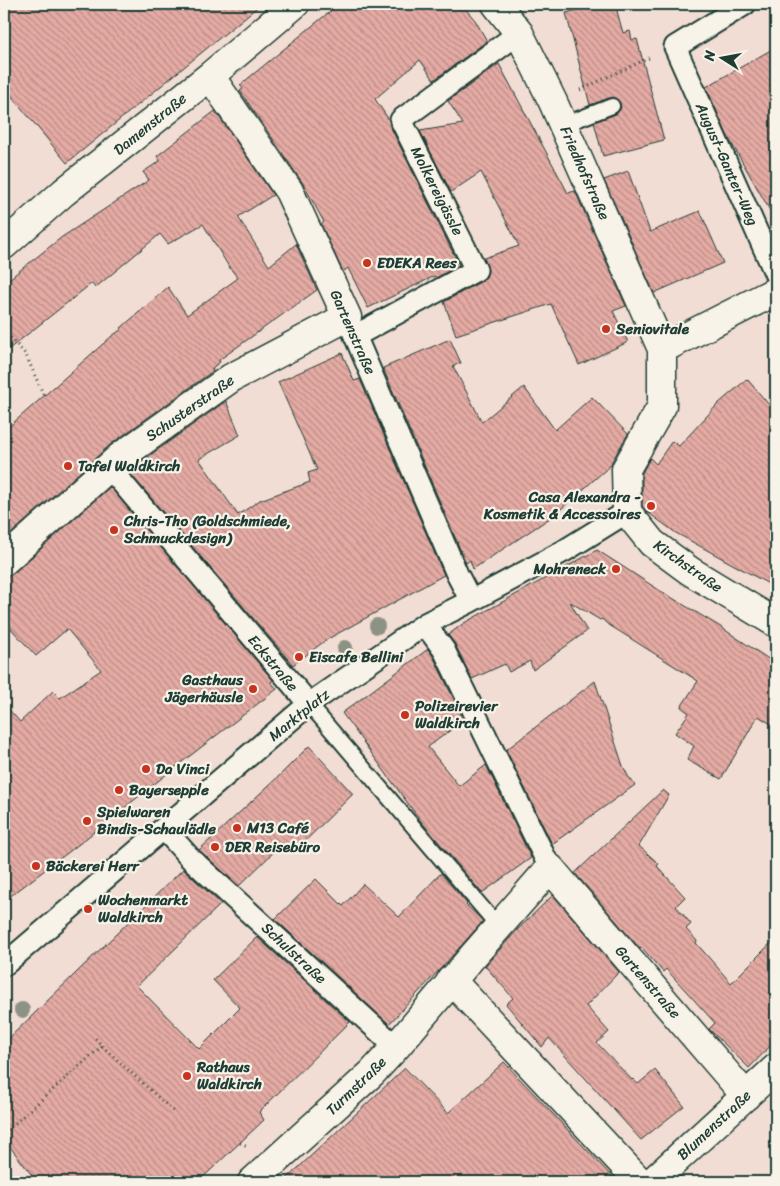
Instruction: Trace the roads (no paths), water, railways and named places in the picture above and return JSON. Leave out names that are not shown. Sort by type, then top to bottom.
[{"type":"street","name":"Damenstraße","points":[[4,244],[64,192],[210,76],[295,4]]},
{"type":"street","name":"Friedhofstraße","points":[[496,4],[519,32],[558,113],[662,349]]},
{"type":"street","name":"August-Ganter-Weg","points":[[745,4],[674,47],[776,275]]},
{"type":"street","name":"Molkereigässle","points":[[351,326],[476,270],[401,120],[519,32]]},
{"type":"street","name":"Gartenstraße","points":[[210,76],[289,191],[351,326],[457,574],[471,601]]},
{"type":"street","points":[[627,512],[626,469],[662,406],[662,349],[776,291]]},
{"type":"street","name":"Schusterstraße","points":[[4,561],[108,466],[232,378],[351,326]]},
{"type":"street","name":"Eckstraße","points":[[108,466],[309,704]]},
{"type":"street","name":"Marktplatz","points":[[4,966],[309,704],[425,624],[564,552],[627,512]]},
{"type":"street","name":"Kirchstraße","points":[[627,512],[652,543],[690,571],[776,623]]},
{"type":"street","name":"Gartenstraße","points":[[425,624],[444,650],[550,868],[746,1096]]},
{"type":"street","name":"Schulstraße","points":[[164,829],[191,859],[396,1047]]},
{"type":"street","points":[[550,868],[451,980],[640,1182]]},
{"type":"street","name":"Turmstraße","points":[[252,1182],[372,1073],[451,980]]},
{"type":"street","name":"Blumenstraße","points":[[652,1182],[776,1068]]},
{"type":"lane","points":[[558,113],[612,106]]},
{"type":"lane","name":"Eckstraße","points":[[309,704],[498,926]]},
{"type":"place","name":"EDEKA Rees","points":[[367,263]]},
{"type":"place","name":"Seniovitale","points":[[606,329]]},
{"type":"place","name":"Tafel Waldkirch","points":[[68,466]]},
{"type":"place","name":"Casa Alexandra - Kosmetik & Accessoires","points":[[651,506]]},
{"type":"place","name":"Chris-Tho (Goldschmiede, Schmuckdesign)","points":[[114,530]]},
{"type":"place","name":"Mohreneck","points":[[616,569]]},
{"type":"place","name":"Eiscafe Bellini","points":[[299,657]]},
{"type":"place","name":"Gasthaus Jägerhäusle","points":[[253,689]]},
{"type":"place","name":"Polizeirevier Waldkirch","points":[[405,715]]},
{"type":"place","name":"Da Vinci","points":[[146,769]]},
{"type":"place","name":"Bayersepple","points":[[119,790]]},
{"type":"place","name":"Spielwaren Bindis-Schaulädle","points":[[87,821]]},
{"type":"place","name":"M13 Café","points":[[237,828]]},
{"type":"place","name":"DER Reisebüro","points":[[215,847]]},
{"type":"place","name":"Bäckerei Herr","points":[[36,866]]},
{"type":"place","name":"Wochenmarkt Waldkirch","points":[[88,909]]},
{"type":"place","name":"Rathaus Waldkirch","points":[[187,1076]]}]
